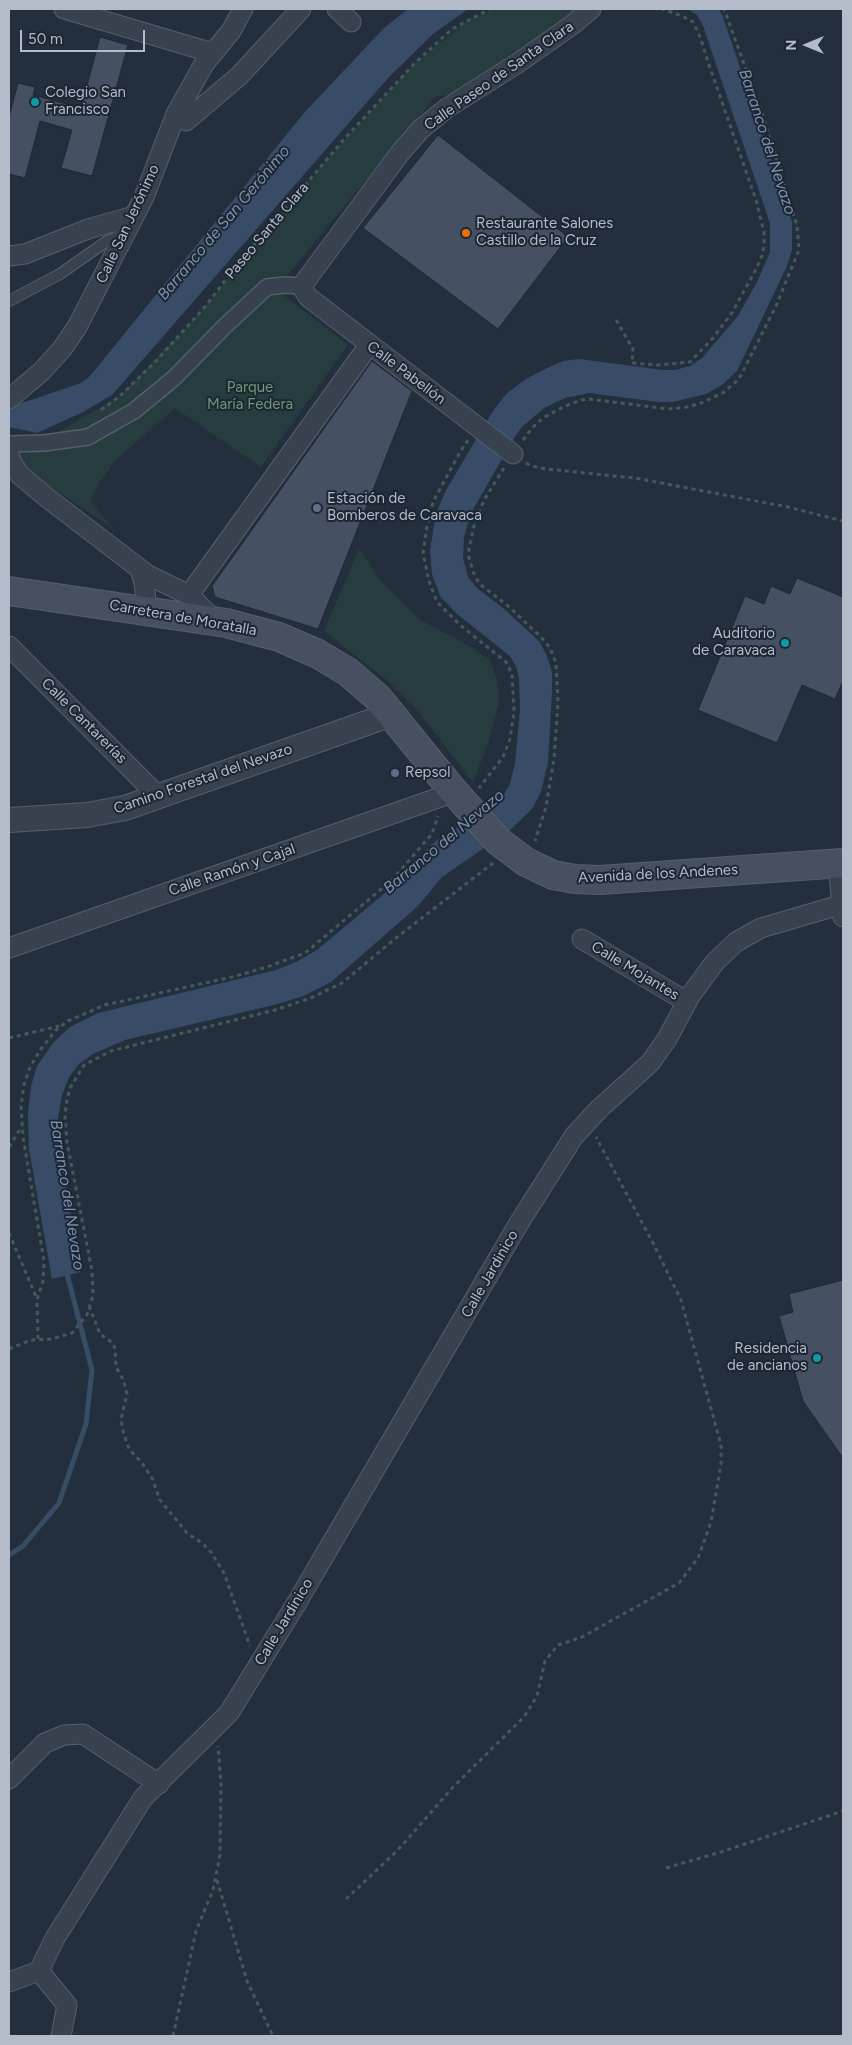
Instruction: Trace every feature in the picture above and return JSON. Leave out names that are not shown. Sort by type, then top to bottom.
[{"type":"main road","name":"Carretera de Moratalla","points":[[9,591],[145,605],[182,605],[215,621],[279,638],[318,654],[361,682],[392,714]]},
{"type":"main road","name":"Avenida de los Andenes","points":[[392,714],[453,798],[517,856],[543,871],[564,877],[600,880],[841,863]]},
{"type":"street","points":[[64,9],[213,53]]},
{"type":"street","points":[[176,114],[186,121],[194,115],[239,76],[301,9]]},
{"type":"street","points":[[337,9],[351,22]]},
{"type":"street","name":"Calle Paseo de Santa Clara","points":[[303,287],[306,278],[400,153],[421,129],[447,108],[572,25],[591,9]]},
{"type":"street","name":"Calle San Jerónimo","points":[[9,399],[41,372],[62,349],[77,326],[144,197],[176,114],[204,64],[231,31],[242,10]]},
{"type":"street","points":[[9,256],[25,254],[88,229],[134,216]]},
{"type":"street","points":[[9,444],[44,443],[88,437],[134,411],[174,378],[224,326],[267,288],[284,285],[303,287]]},
{"type":"street","name":"Calle Pabellón","points":[[303,287],[308,297],[513,454]]},
{"type":"street","points":[[9,455],[20,475],[30,484],[140,569],[167,584],[182,605],[369,345]]},
{"type":"street","points":[[140,569],[145,605]]},
{"type":"street","points":[[145,605],[150,590],[167,584]]},
{"type":"street","name":"Calle Cantarerías","points":[[9,646],[158,796]]},
{"type":"street","name":"Camino Forestal del Nevazo","points":[[9,820],[107,812],[392,714]]},
{"type":"street","name":"Calle Ramón y Cajal","points":[[9,948],[453,798]]},
{"type":"street","points":[[841,863],[843,909]]},
{"type":"street","name":"Calle Jardinico","points":[[39,1971],[56,1938],[143,1798],[229,1713],[562,1153],[587,1121],[650,1063],[667,1039],[687,1002],[715,962],[736,942],[761,928],[843,909]]},
{"type":"street","name":"Calle Mojantes","points":[[582,939],[687,1002]]},
{"type":"street","points":[[9,1779],[45,1743],[64,1735],[83,1734],[159,1784]]},
{"type":"street","points":[[9,1982],[39,1971],[66,2005],[61,2036]]},
{"type":"lane","points":[[9,301],[60,274],[107,241],[125,234]]},
{"type":"path","name":"Paseo Santa Clara","points":[[97,413],[120,396],[156,361],[204,308],[243,258],[346,137],[415,63],[452,29],[490,9]]},
{"type":"path","points":[[616,320],[633,349],[632,363],[666,365],[690,362],[714,337],[733,311],[755,271],[762,256],[764,246],[762,221],[757,203],[707,59],[702,39],[693,22],[662,9]]},
{"type":"path","points":[[9,1349],[31,1340],[52,1339],[72,1333],[87,1315],[93,1295],[92,1271],[66,1142],[65,1120],[70,1088],[84,1065],[111,1051],[275,1010],[311,998],[342,983],[396,938],[517,856],[544,818],[554,759],[558,702],[556,663],[550,648],[540,636],[508,606],[480,585],[475,577],[469,549],[474,526],[484,500],[513,454],[532,428],[543,418],[562,407],[588,399],[668,409],[688,407],[704,402],[724,392],[739,379],[776,306],[799,250],[797,226],[761,110],[724,9]]},
{"type":"path","points":[[38,1340],[37,1300],[43,1281],[44,1261],[29,1177],[21,1106],[24,1085],[30,1067],[41,1049],[68,1021],[106,1005],[232,977],[305,953],[391,881],[432,834],[438,816],[453,798],[492,774],[503,758],[510,739],[514,712],[512,674],[506,662],[460,625],[438,602],[429,581],[423,553],[433,502],[460,452],[477,427]]},
{"type":"path","points":[[513,454],[532,466],[546,470],[635,478],[788,507],[843,521]]},
{"type":"path","points":[[9,1038],[62,1026]]},
{"type":"path","points":[[346,1899],[397,1850],[454,1786],[524,1716],[537,1696],[545,1661],[558,1645],[582,1637],[679,1583],[698,1558],[711,1522],[720,1464],[720,1445],[681,1300],[653,1243],[587,1121]]},
{"type":"path","points":[[9,1147],[22,1125]]},
{"type":"path","points":[[9,1233],[37,1300]]},
{"type":"path","points":[[90,1306],[100,1334],[114,1342],[116,1367],[123,1378],[127,1394],[122,1419],[123,1431],[129,1449],[152,1478],[160,1500],[187,1534],[202,1543],[211,1552],[224,1573],[258,1665]]},
{"type":"path","points":[[173,2036],[196,1931],[214,1890],[220,1855],[221,1793],[217,1726]]},
{"type":"path","points":[[666,1868],[721,1852],[843,1811]]},
{"type":"path","points":[[216,1877],[247,1982],[273,2036]]},
{"type":"green space","name":"Parque María Federa","points":[[494,9],[591,9],[472,93],[436,96],[276,289],[348,345],[261,467],[175,408],[116,460],[99,483],[90,501],[113,529],[42,481],[23,463],[17,448],[60,431],[120,396],[204,308],[322,165],[415,63],[468,20]]},
{"type":"green space","points":[[359,549],[382,582],[419,619],[471,647],[490,660],[497,681],[499,701],[489,741],[473,782],[418,711],[388,681],[324,631]]},
{"type":"water","name":"Barranco de San Gerónimo","points":[[408,9],[468,9],[433,34],[388,78],[112,395],[83,412],[37,433],[9,427],[9,405],[25,402],[81,383],[90,376],[304,113],[384,28]]},
{"type":"water","points":[[688,9],[719,9],[723,17],[792,222],[792,250],[787,266],[737,371],[722,385],[706,394],[673,402],[589,393],[565,398],[544,408],[522,427],[514,438],[470,515],[464,537],[463,558],[468,577],[478,589],[503,608],[539,641],[547,656],[552,672],[548,762],[541,792],[532,809],[510,830],[442,877],[418,906],[331,982],[303,996],[278,1004],[125,1040],[93,1054],[79,1064],[69,1077],[62,1095],[58,1118],[62,1160],[80,1272],[52,1279],[29,1149],[28,1114],[31,1086],[37,1066],[53,1043],[70,1027],[98,1013],[276,970],[298,961],[317,950],[397,883],[437,840],[489,808],[504,794],[510,784],[515,763],[520,710],[519,678],[516,666],[510,656],[457,614],[440,596],[432,574],[430,550],[436,514],[445,492],[491,414],[506,394],[526,379],[543,370],[563,361],[579,359],[675,370],[690,366],[702,358],[738,316],[757,282],[770,252],[770,223],[703,26],[697,15]]},
{"type":"building","name":"Colegio San Francisco","points":[[100,37],[128,45],[92,176],[61,168],[72,130],[40,121],[25,178],[9,174],[9,117],[18,83],[35,87],[33,95],[81,108]]},
{"type":"building","name":"Restaurante Salones Castillo de la Cruz","points":[[438,135],[568,237],[498,329],[363,228]]},
{"type":"building","name":"Estación de Bomberos de Caravaca","points":[[372,361],[412,391],[318,629],[215,597],[212,586]]},
{"type":"building","name":"Auditorio de Caravaca","points":[[797,578],[843,597],[843,681],[835,699],[802,685],[777,743],[698,710],[745,596],[764,604],[771,586],[790,594]]},
{"type":"building","name":"Residencia de ancianos","points":[[843,1280],[843,1458],[803,1401],[779,1316],[793,1312],[789,1294]]},
{"type":"waterway","name":"Barranco del Nevazo","points":[[9,1555],[23,1546],[59,1503],[86,1424],[92,1370],[66,1270]]},
{"type":"place","name":"Colegio San Francisco","points":[[35,102]]},
{"type":"place","name":"Restaurante Salones Castillo de la Cruz","points":[[466,233]]},
{"type":"place","name":"Estación de Bomberos de Caravaca","points":[[317,508]]},
{"type":"place","name":"Auditorio de Caravaca","points":[[785,643]]},
{"type":"place","name":"Repsol","points":[[395,773]]},
{"type":"place","name":"Residencia de ancianos","points":[[817,1358]]}]
